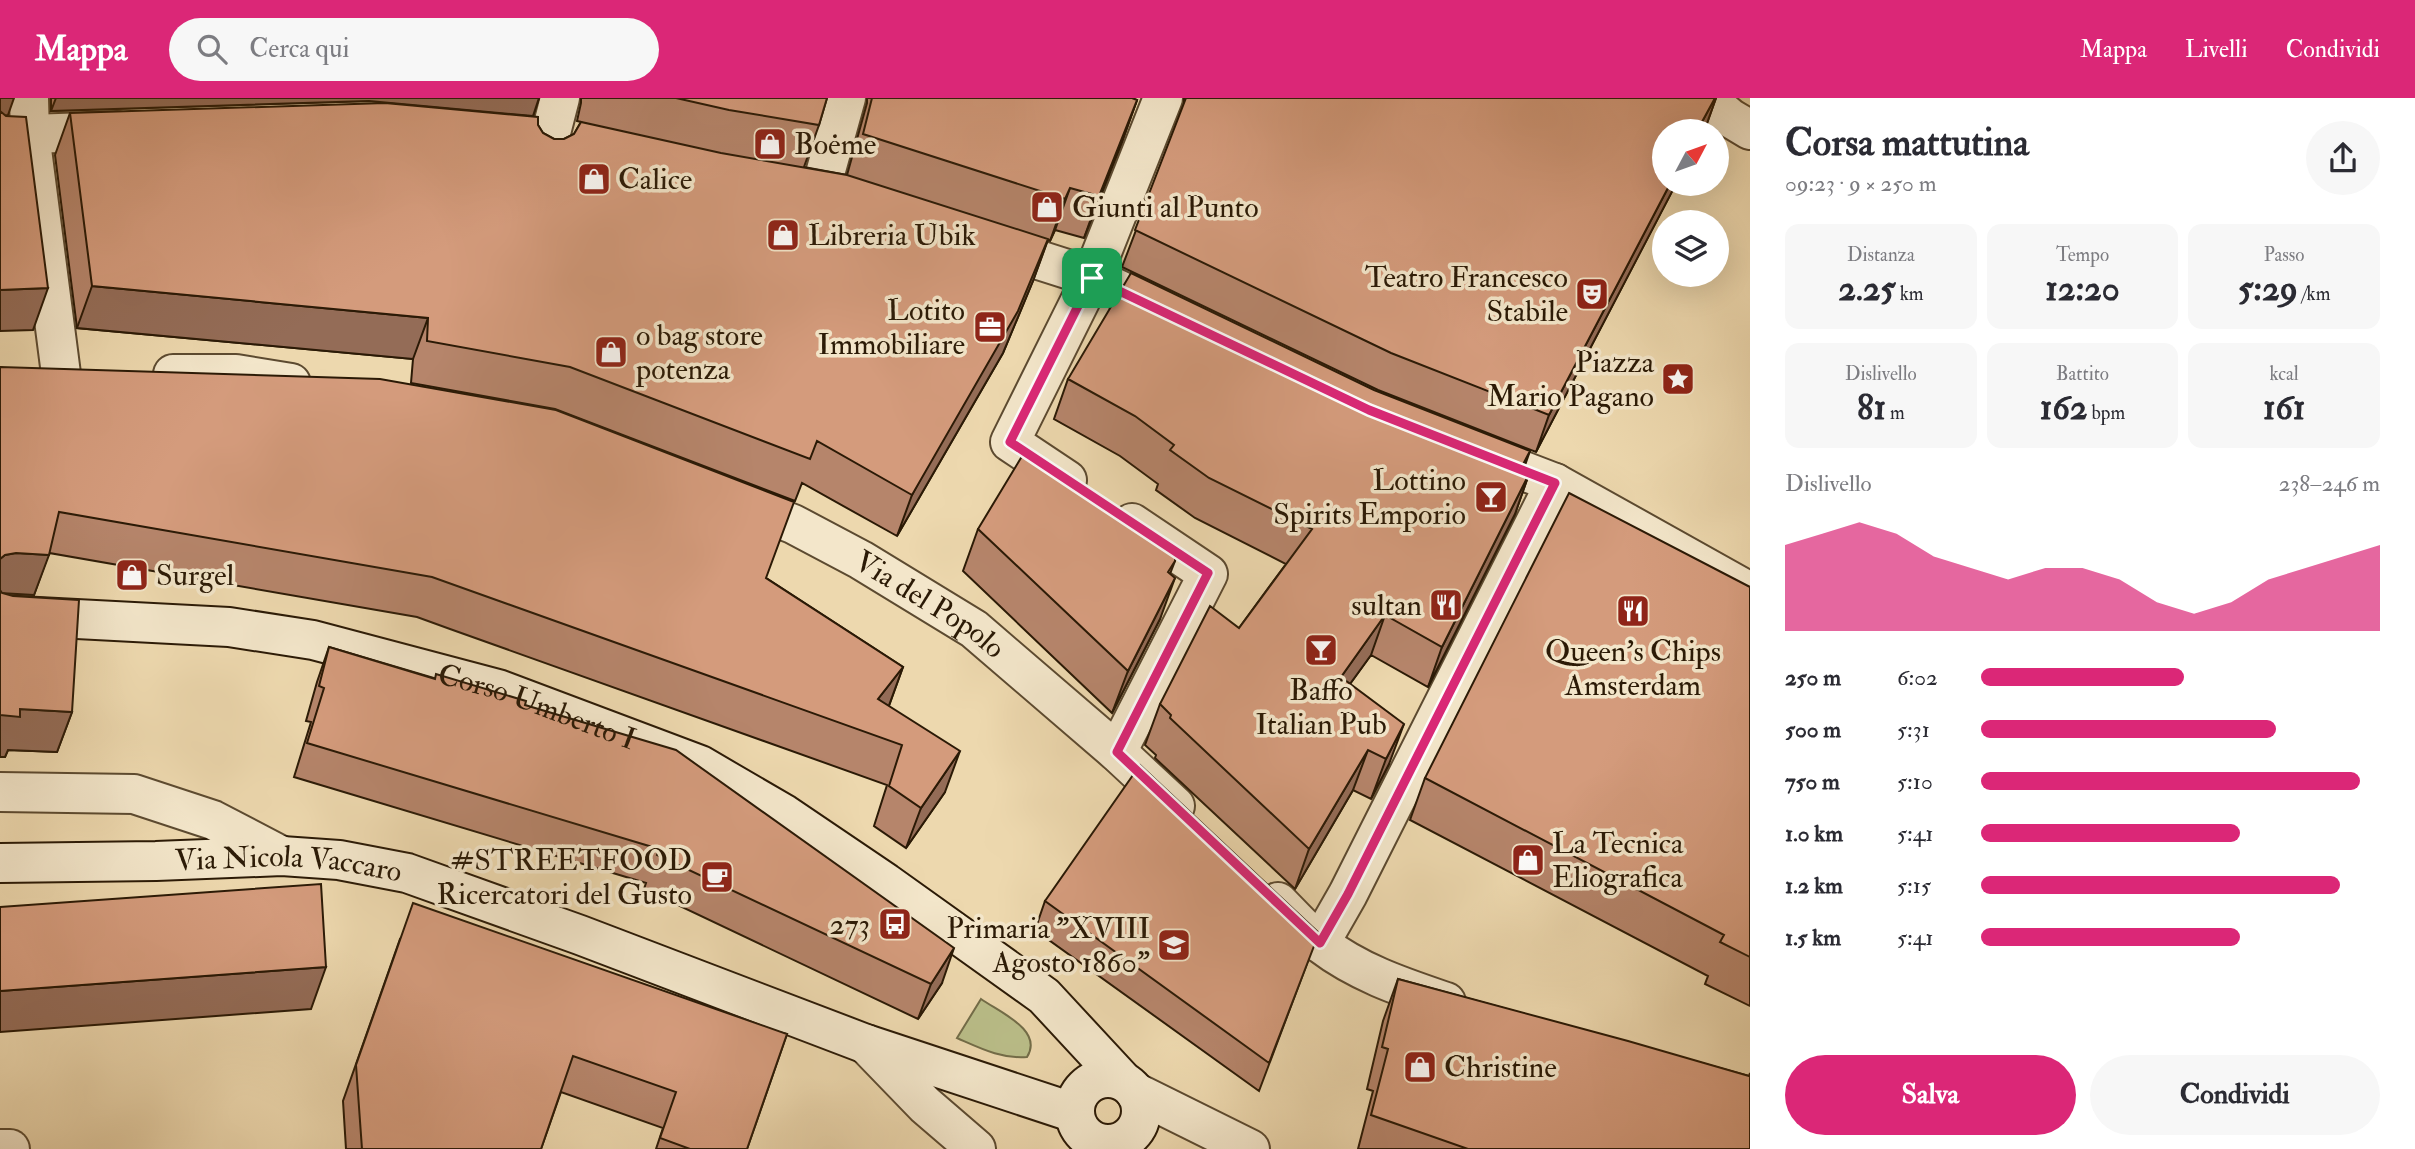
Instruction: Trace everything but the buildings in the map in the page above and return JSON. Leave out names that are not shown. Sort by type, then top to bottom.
[{"type":"street","points":[[509,135],[558,148],[560,98]]},
{"type":"street","points":[[821,193],[846,98]]},
{"type":"street","points":[[1706,98],[1750,130]]},
{"type":"street","points":[[1116,117],[1158,113],[1092,278],[1010,442],[1208,573],[1117,752]]},
{"type":"street","points":[[102,374],[43,376],[20,123],[152,130]]},
{"type":"street","points":[[965,236],[1092,278],[1199,329]]},
{"type":"street","points":[[142,374],[236,374],[318,388]]},
{"type":"street","points":[[1443,440],[1555,483],[1750,592]]},
{"type":"street","points":[[1320,943],[1348,894],[1555,483]]},
{"type":"street","name":"Via del Popolo","points":[[702,489],[793,524],[861,560],[974,629],[1117,752],[1196,825]]},
{"type":"street","name":"Corso Umberto I","points":[[0,615],[229,627],[313,640],[511,693],[700,765],[784,814],[1044,996],[1111,1115]]},
{"type":"street","points":[[0,792],[134,794],[213,820],[282,856]]},
{"type":"street","name":"Via Nicola Vaccaro","points":[[0,863],[282,856],[339,860],[407,873],[580,935],[866,1044],[925,1064],[1111,1115]]},
{"type":"street","points":[[1254,880],[1320,943],[1361,969],[1387,982],[1480,1013]]},
{"type":"street","points":[[866,1044],[926,1105],[976,1149]]},
{"type":"street","points":[[1111,1115],[1236,1149]]},
{"type":"street","points":[[1111,1115],[1250,1149]]},
{"type":"street","points":[[0,1149],[10,1149]]},
{"type":"green space","points":[[981,999],[1025,1030],[1031,1047],[1027,1057],[999,1055],[957,1038]]},
{"type":"place","name":"Boėme","points":[[770,144]]},
{"type":"place","name":"Calice","points":[[594,179]]},
{"type":"place","name":"Giunti al Punto","points":[[1047,207]]},
{"type":"place","name":"Libreria Ubik","points":[[783,235]]},
{"type":"place","name":"Teatro Francesco Stabile","points":[[1592,294]]},
{"type":"place","name":"Lotito Immobiliare","points":[[990,327]]},
{"type":"place","name":"o bag store potenza","points":[[611,352]]},
{"type":"place","name":"Piazza Mario Pagano","points":[[1678,379]]},
{"type":"place","name":"Lottino Spirits Emporio","points":[[1491,497]]},
{"type":"place","name":"Surgel","points":[[132,575]]},
{"type":"place","name":"sultan","points":[[1446,605]]},
{"type":"place","name":"Queen's Chips Amsterdam","points":[[1633,611]]},
{"type":"place","name":"Baffo Italian Pub","points":[[1321,650]]},
{"type":"place","name":"La Tecnica Eliografica","points":[[1528,860]]},
{"type":"place","name":"#STREETFOOD Ricercatori del Gusto","points":[[717,877]]},
{"type":"place","name":"273","points":[[895,924]]},
{"type":"place","name":"Primaria \"XVIII Agosto 1860\"","points":[[1174,945]]},
{"type":"place","name":"Christine","points":[[1420,1067]]},
{"type":"route","points":[[1092,278],[1369,410],[1555,483],[1348,894],[1320,943],[1117,752],[1208,573],[1010,442],[1092,278]]}]
